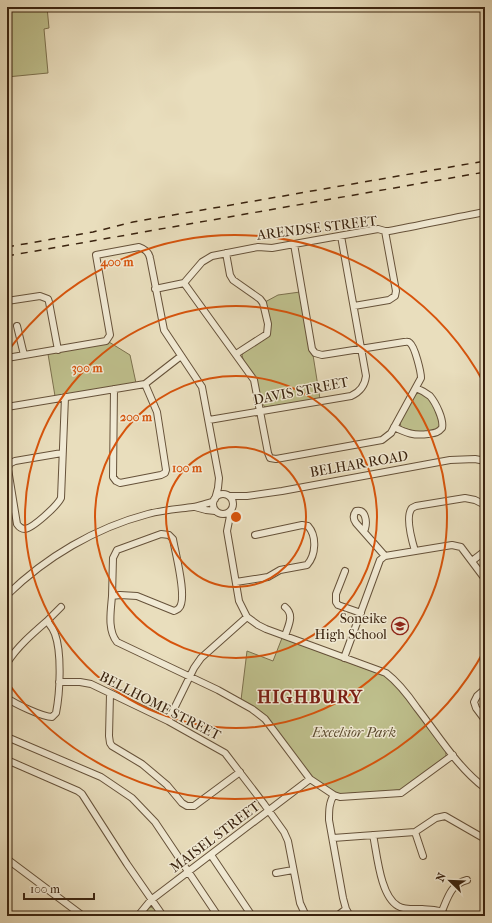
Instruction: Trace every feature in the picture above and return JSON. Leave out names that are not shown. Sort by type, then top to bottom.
[{"type":"street","points":[[385,230],[389,231],[413,227],[484,212],[485,224]]},
{"type":"street","name":"ARENDSE STREET","points":[[184,283],[204,260],[212,256],[258,247],[272,248],[378,229],[385,230],[395,295],[394,298],[354,306]]},
{"type":"street","name":"DAVIS STREET","points":[[209,420],[351,396],[357,393],[364,385],[366,376],[341,236]]},
{"type":"street","points":[[156,289],[184,283],[254,380],[268,455],[274,459],[382,440],[391,433],[421,378],[421,372],[410,344],[404,342],[320,355],[315,353],[313,351],[294,244]]},
{"type":"street","points":[[7,358],[106,341],[109,338],[109,331],[96,256],[139,248],[144,249],[150,255],[164,330],[202,387],[219,478],[224,490],[234,502],[227,529]]},
{"type":"street","points":[[226,253],[230,276],[233,280],[260,299],[263,303],[268,324],[268,332],[265,336],[236,354]]},
{"type":"street","points":[[7,301],[40,296],[48,299],[50,302],[58,350]]},
{"type":"street","points":[[17,326],[24,355]]},
{"type":"street","points":[[7,407],[145,384],[181,356]]},
{"type":"street","points":[[114,389],[113,477],[117,482],[122,482],[162,475],[166,470],[157,412],[145,384]]},
{"type":"street","points":[[394,427],[406,433],[416,435],[436,433],[442,428],[442,421],[433,400],[427,394],[416,388]]},
{"type":"street","points":[[62,453],[15,461],[9,464],[8,469],[17,524],[20,528],[23,529],[30,527],[59,503],[61,493],[65,397]]},
{"type":"street","name":"BELHAR ROAD","points":[[475,459],[485,455]]},
{"type":"street","name":"BELHAR ROAD","points":[[229,495],[247,496],[440,462],[475,459],[485,461]]},
{"type":"street","points":[[219,478],[218,488],[214,500],[218,512],[227,529],[239,601],[247,617],[258,625],[285,636],[386,673],[407,694],[472,778],[485,788]]},
{"type":"street","points":[[7,595],[38,568],[91,535],[149,514],[195,507],[214,500],[219,495],[229,495]]},
{"type":"street","points":[[195,507],[226,514],[240,500],[247,496]]},
{"type":"street","points":[[416,551],[412,541],[408,515],[412,508],[416,506],[465,498],[475,500],[485,505]]},
{"type":"street","points":[[236,582],[268,577],[280,570],[307,565],[314,551],[314,543],[308,526],[302,525],[255,535]]},
{"type":"street","points":[[363,531],[385,556]]},
{"type":"street","points":[[112,596],[137,596],[169,610],[179,610],[183,595],[173,539],[171,537],[161,534],[117,550],[113,558],[111,631],[116,642],[190,677],[259,714],[265,719],[310,779],[334,795],[346,796],[401,793],[453,755]]},
{"type":"street","points":[[344,658],[380,560],[385,556],[458,545],[485,579]]},
{"type":"street","points":[[472,561],[485,551]]},
{"type":"street","points":[[345,571],[336,594],[336,602],[338,605],[361,613]]},
{"type":"street","points":[[7,663],[24,642],[61,607]]},
{"type":"street","points":[[285,607],[290,612],[291,617],[285,636]]},
{"type":"street","points":[[168,721],[201,658],[247,617]]},
{"type":"street","points":[[7,698],[47,716],[52,717],[56,713],[59,682],[58,643],[52,627],[47,621]]},
{"type":"street","name":"BELLHOME STREET","points":[[59,682],[88,683],[168,721],[220,750],[229,757],[284,832],[288,841],[300,903],[306,916]]},
{"type":"street","points":[[485,689],[477,696],[474,702],[476,708],[485,720]]},
{"type":"street","points":[[110,694],[110,743],[115,748],[142,764],[167,785],[185,805],[194,806],[240,772]]},
{"type":"street","points":[[7,737],[101,777],[132,798],[156,822],[218,916]]},
{"type":"street","points":[[7,760],[82,794],[127,864],[163,916]]},
{"type":"street","name":"MAISEL STREET","points":[[138,916],[151,900],[310,779]]},
{"type":"street","points":[[334,795],[331,799],[329,820],[343,898],[350,916]]},
{"type":"street","points":[[332,838],[415,832],[436,818],[445,816],[485,839]]},
{"type":"street","points":[[415,832],[423,856]]},
{"type":"street","points":[[373,835],[383,886],[394,903],[400,907],[442,911],[448,916]]},
{"type":"street","points":[[211,855],[252,916]]},
{"type":"street","points":[[7,860],[83,916]]},
{"type":"street","points":[[276,873],[293,870]]},
{"type":"street","points":[[442,911],[455,886],[460,882],[467,880]]},
{"type":"street","points":[[336,916],[346,909]]},
{"type":"green space","points":[[7,7],[47,7],[49,28],[44,29],[48,73],[7,77]]},
{"type":"green space","points":[[300,292],[313,355],[320,399],[265,407],[261,402],[242,355],[244,352],[268,336],[265,302],[278,295]]},
{"type":"green space","points":[[109,342],[130,355],[136,383],[55,396],[48,354]]},
{"type":"green space","points":[[421,393],[432,402],[440,423],[439,429],[420,433],[401,427],[400,422],[415,395]]},
{"type":"green space","name":"Excelsior Park","points":[[282,638],[385,676],[398,688],[446,750],[446,757],[401,790],[339,794],[313,779],[263,713],[241,700],[247,651],[273,661]]},
{"type":"green space","points":[[151,907],[156,910],[161,916],[143,916]]},
{"type":"railway","points":[[7,247],[93,232],[133,222],[485,161]]},
{"type":"railway","points":[[7,256],[485,172]]},
{"type":"place","name":"Soneike High School","points":[[400,626]]},
{"type":"district","name":"HIGHBURY","points":[[310,697]]}]
